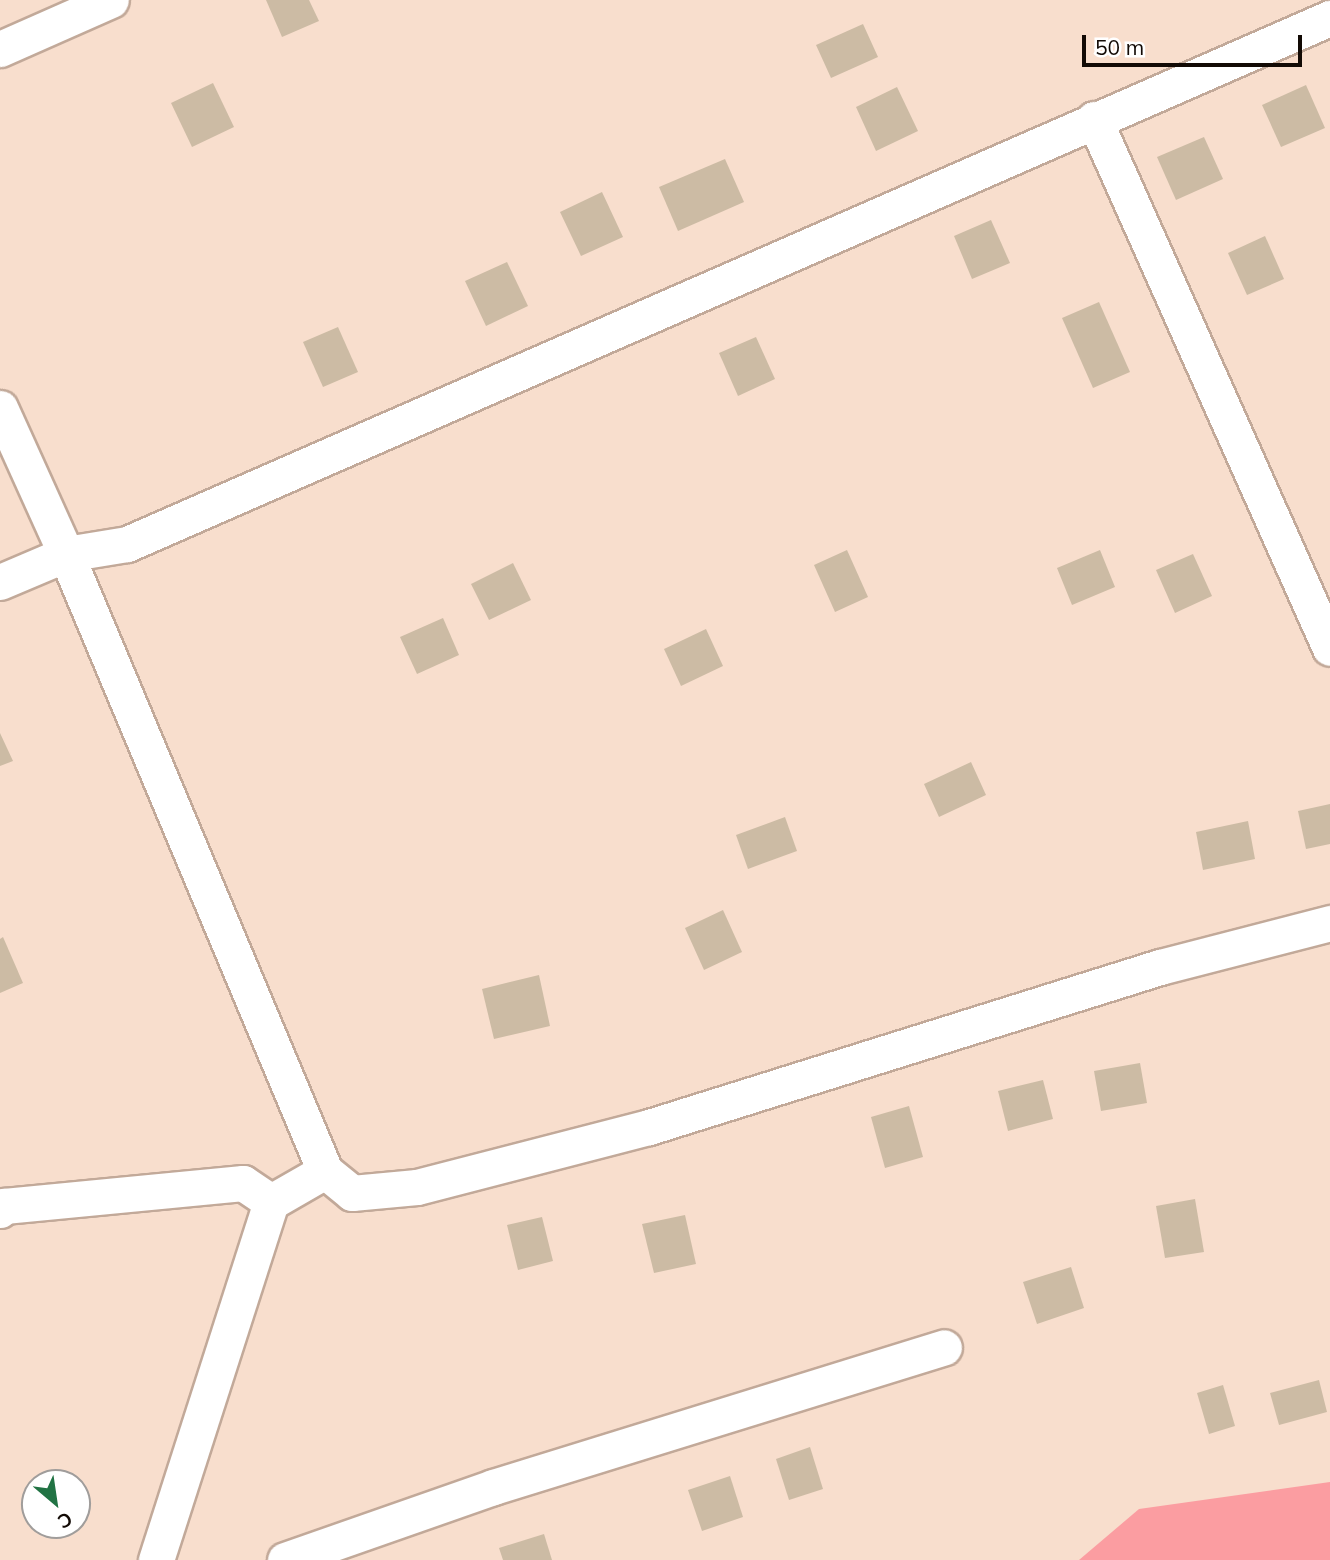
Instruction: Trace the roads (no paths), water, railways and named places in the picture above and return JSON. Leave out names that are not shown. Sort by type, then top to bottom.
[{"type":"street","points":[[0,49],[111,0]]},
{"type":"street","points":[[0,582],[66,554],[127,544],[1330,18]]},
{"type":"street","points":[[1094,119],[1330,648]]},
{"type":"street","points":[[0,408],[66,554],[325,1171],[352,1193],[417,1187],[649,1127],[1160,967],[1330,923]]},
{"type":"street","points":[[156,1560],[271,1202],[325,1171]]},
{"type":"street","points":[[1,1204],[243,1183],[271,1202]]},
{"type":"street","points":[[285,1560],[493,1487],[944,1347]]}]
